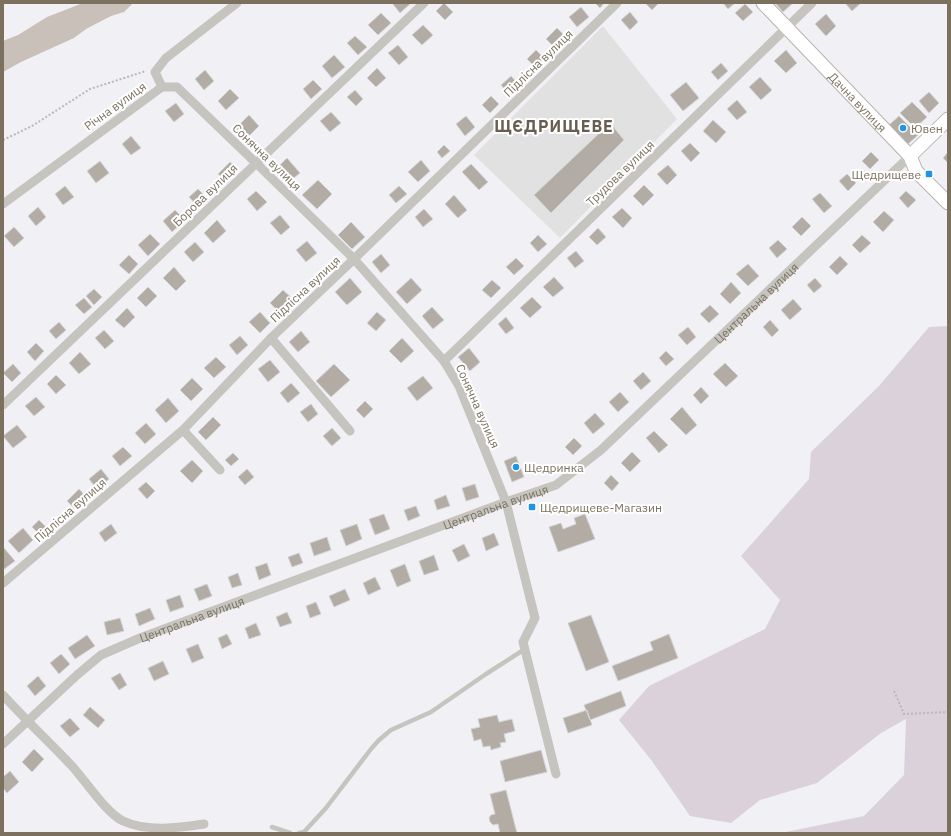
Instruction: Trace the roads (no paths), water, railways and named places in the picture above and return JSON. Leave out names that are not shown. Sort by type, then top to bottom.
[{"type":"street","name":"Річна вулиця","points":[[3,204],[162,87],[155,72],[166,58],[237,3]]},
{"type":"street","name":"Борова вулиця","points":[[3,405],[424,3]]},
{"type":"street","name":"Підлісна вулиця","points":[[3,584],[183,430],[271,338],[354,260],[618,3]]},
{"type":"street","name":"Дачна вулиця","points":[[763,3],[910,156],[916,170],[948,203]]},
{"type":"street","name":"Трудова вулиця","points":[[444,361],[812,3]]},
{"type":"street","name":"Сонячна вулиця","points":[[162,87],[177,87],[354,260],[444,361],[459,386],[506,502],[535,618],[523,642],[556,774]]},
{"type":"street","name":"Центральна вулиця","points":[[3,744],[77,675],[102,655],[140,638],[506,502],[556,485],[601,450],[948,119]]},
{"type":"street","points":[[271,338],[350,431]]},
{"type":"street","points":[[183,430],[220,470]]},
{"type":"street","points":[[3,695],[72,766],[114,816],[133,825],[147,828],[176,828],[204,824]]},
{"type":"lane","points":[[299,833],[304,832],[326,808],[371,749],[391,730],[431,712],[486,674],[525,650]]},
{"type":"lane","points":[[272,827],[290,833]]},
{"type":"place","name":"Ювен","points":[[903,128]]},
{"type":"place","name":"Щедрищеве","points":[[929,174]]},
{"type":"place","name":"Щедринка","points":[[516,467]]},
{"type":"place","name":"Щедрищеве-Магазин","points":[[532,507]]},
{"type":"district","name":"ЩЄДРИЩЕВЕ","points":[[554,126]]}]
